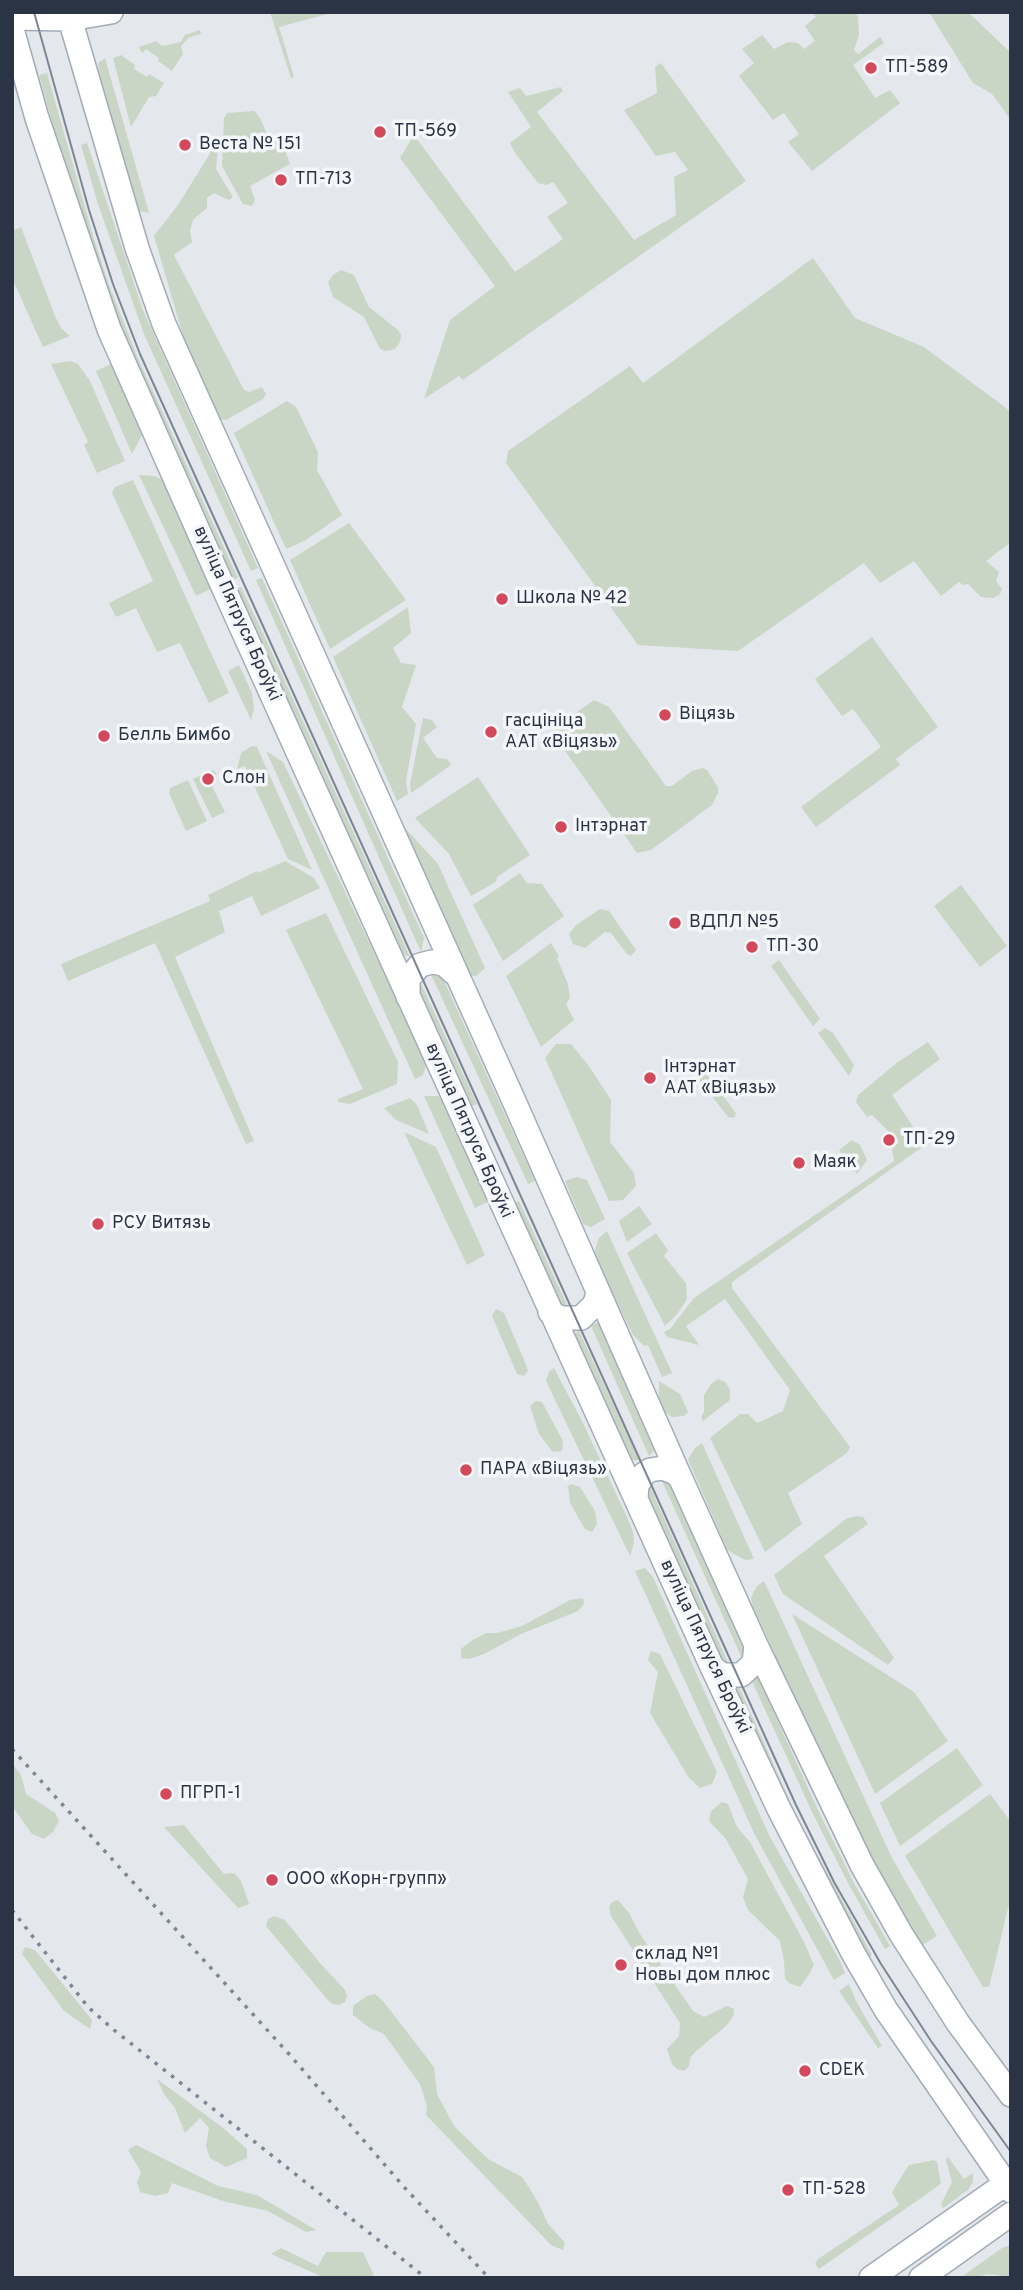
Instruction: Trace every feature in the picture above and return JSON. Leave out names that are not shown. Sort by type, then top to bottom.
[{"type":"main road","points":[[12,18],[111,12]]},
{"type":"main road","points":[[69,16],[137,248],[164,324],[680,1478],[756,1645],[862,1865],[901,1934],[958,2023],[1011,2095]]},
{"type":"main road","name":"вуліца Пятруся Броўкі","points":[[12,29],[37,118],[109,329],[712,1667],[779,1810],[886,2010],[1009,2185]]},
{"type":"main road","points":[[389,953],[399,959],[417,959],[433,945],[436,931]]},
{"type":"main road","points":[[408,997],[408,979],[420,965],[439,963],[454,973]]},
{"type":"main road","points":[[550,1312],[561,1318],[581,1318],[591,1310],[598,1292]]},
{"type":"main road","points":[[636,1498],[640,1479],[650,1470],[663,1468],[680,1478]]},
{"type":"main road","points":[[712,1667],[722,1675],[741,1675],[754,1663],[756,1645]]},
{"type":"main road","points":[[970,2208],[981,2183],[982,2150]]},
{"type":"main road","points":[[871,2278],[970,2208],[1009,2185]]},
{"type":"main road","points":[[921,2278],[1000,2230],[1011,2214]]},
{"type":"green space","points":[[270,12],[335,12],[279,27],[294,77],[291,78]]},
{"type":"green space","points":[[812,12],[855,12],[859,35],[854,50],[858,54],[880,37],[884,43],[853,65],[875,98],[890,90],[900,103],[812,171],[788,142],[799,134],[784,113],[773,120],[739,76],[754,63],[742,49],[762,35],[774,49],[788,42],[798,43],[804,49],[815,41],[805,26],[816,17]]},
{"type":"green space","points":[[929,12],[968,12],[1011,53],[1011,120],[992,94],[973,83]]},
{"type":"green space","points":[[200,30],[201,34],[188,38],[181,46],[183,54],[172,71],[158,61],[159,58],[146,49],[143,53],[139,47],[156,41],[162,46],[181,42],[185,35]]},
{"type":"green space","points":[[121,55],[135,65],[134,69],[164,83],[156,96],[149,97],[131,127],[113,58]]},
{"type":"green space","points":[[105,58],[149,213],[139,211],[100,80],[98,63]]},
{"type":"green space","points":[[661,63],[746,181],[463,380],[459,376],[424,399],[450,320],[495,286],[400,158],[414,135],[515,272],[563,239],[547,217],[568,203],[553,182],[547,185],[538,183],[515,153],[510,143],[531,127],[508,92],[520,88],[526,96],[561,87],[563,91],[537,112],[634,240],[676,215],[674,177],[688,170],[675,152],[656,156],[624,110],[657,93],[655,67]]},
{"type":"green space","points":[[47,73],[109,285],[137,356],[238,578],[232,581],[117,323],[62,158],[39,75]]},
{"type":"green space","points":[[254,111],[260,118],[270,142],[279,141],[283,145],[290,164],[250,186],[255,200],[252,206],[243,204],[222,166],[224,118],[227,113]]},
{"type":"green space","points":[[219,139],[216,169],[233,197],[229,200],[214,193],[207,198],[207,208],[193,220],[190,231],[192,242],[174,255],[244,390],[249,392],[262,387],[266,394],[263,399],[226,420],[218,419],[189,356],[154,236],[178,205]]},
{"type":"green space","points":[[87,143],[143,310],[258,568],[251,571],[144,334],[98,204],[81,145]]},
{"type":"green space","points":[[21,227],[55,316],[61,328],[70,336],[43,347],[12,278],[12,228],[15,230]]},
{"type":"green space","points":[[813,258],[855,318],[924,347],[1011,414],[1011,542],[986,561],[999,572],[996,581],[1002,589],[1000,594],[993,598],[981,597],[968,584],[959,582],[941,596],[914,561],[880,583],[864,563],[738,651],[638,645],[506,463],[508,451],[630,366],[643,383]]},
{"type":"green space","points":[[341,270],[354,275],[369,307],[398,330],[401,335],[400,342],[395,349],[380,349],[364,317],[333,297],[328,282]]},
{"type":"green space","points":[[70,361],[78,364],[90,381],[125,461],[97,473],[84,445],[88,442],[51,364]]},
{"type":"green space","points":[[111,364],[142,435],[132,454],[96,371]]},
{"type":"green space","points":[[287,401],[296,407],[318,452],[317,470],[342,515],[304,541],[286,549],[234,433]]},
{"type":"green space","points":[[139,475],[154,476],[161,479],[165,485],[213,588],[196,596]]},
{"type":"green space","points":[[133,480],[229,693],[209,703],[180,643],[157,652],[136,608],[116,617],[109,603],[153,581],[112,493],[115,487]]},
{"type":"green space","points":[[349,523],[406,600],[330,649],[290,560]]},
{"type":"green space","points":[[262,578],[424,938],[421,952],[256,580]]},
{"type":"green space","points":[[241,587],[410,957],[400,953],[236,589]]},
{"type":"green space","points":[[408,607],[411,633],[393,648],[401,663],[416,665],[402,707],[416,724],[406,781],[408,794],[397,801],[333,657]]},
{"type":"green space","points":[[872,637],[938,727],[896,759],[900,765],[816,827],[801,807],[881,747],[853,709],[842,716],[815,679]]},
{"type":"green space","points":[[239,665],[252,693],[254,709],[251,720],[228,671]]},
{"type":"green space","points":[[594,700],[609,707],[666,786],[672,786],[692,771],[703,768],[718,787],[712,805],[651,850],[637,853],[554,735],[556,727]]},
{"type":"green space","points":[[423,718],[432,720],[437,727],[423,738],[437,758],[447,759],[451,765],[411,793],[410,784]]},
{"type":"green space","points":[[252,746],[257,747],[312,870],[288,859],[245,766],[237,769],[241,753]]},
{"type":"green space","points":[[266,751],[283,762],[422,1053],[426,1066],[423,1075],[415,1079]]},
{"type":"green space","points":[[213,770],[217,774],[211,777],[210,782],[225,812],[212,818],[193,779]]},
{"type":"green space","points":[[478,777],[530,855],[497,877],[496,882],[471,896],[449,854],[415,818]]},
{"type":"green space","points":[[188,780],[207,821],[186,831],[169,793],[170,788]]},
{"type":"green space","points":[[404,827],[438,864],[485,968],[476,976],[469,975],[400,830]]},
{"type":"green space","points":[[285,861],[314,878],[320,888],[261,916],[252,896],[219,911],[225,932],[175,957],[254,1141],[246,1144],[155,943],[68,981],[61,964],[210,901],[208,895],[257,871],[258,873]]},
{"type":"green space","points":[[520,873],[527,883],[542,884],[564,916],[503,961],[473,905]]},
{"type":"green space","points":[[961,885],[1007,946],[980,967],[934,906]]},
{"type":"green space","points":[[600,909],[609,911],[636,950],[631,956],[611,933],[605,932],[585,948],[573,944],[569,934],[576,925]]},
{"type":"green space","points":[[326,913],[398,1062],[397,1084],[350,1104],[338,1102],[338,1099],[363,1089],[286,930]]},
{"type":"green space","points":[[551,943],[559,956],[557,958],[568,984],[570,998],[566,1004],[574,1020],[541,1047],[506,976]]},
{"type":"green space","points":[[779,960],[820,1019],[813,1026],[771,966]]},
{"type":"green space","points":[[428,968],[440,972],[535,1181],[528,1184]]},
{"type":"green space","points":[[416,973],[477,1104],[469,1107],[412,986]]},
{"type":"green space","points":[[825,1028],[833,1033],[854,1065],[849,1076],[818,1033]]},
{"type":"green space","points":[[928,1042],[940,1059],[892,1095],[925,1145],[732,1282],[732,1288],[850,1447],[847,1453],[788,1493],[802,1524],[765,1552],[710,1438],[740,1414],[748,1414],[757,1423],[783,1411],[790,1390],[725,1299],[686,1326],[699,1345],[667,1337],[664,1332],[670,1329],[694,1298],[894,1161],[892,1149],[899,1142],[872,1115],[867,1117],[856,1102],[858,1095],[898,1062]]},
{"type":"green space","points":[[556,1044],[571,1044],[611,1100],[610,1142],[634,1173],[636,1186],[623,1200],[609,1201],[545,1058]]},
{"type":"green space","points":[[697,1065],[736,1113],[734,1118],[728,1117],[695,1074]]},
{"type":"green space","points":[[424,1096],[438,1096],[444,1100],[489,1201],[475,1208]]},
{"type":"green space","points":[[410,1098],[417,1105],[429,1134],[396,1120],[384,1108]]},
{"type":"green space","points":[[404,1132],[436,1147],[485,1255],[467,1265]]},
{"type":"green space","points":[[852,1140],[860,1145],[867,1160],[857,1174],[839,1150]]},
{"type":"green space","points":[[577,1177],[587,1180],[605,1219],[591,1227],[583,1224],[565,1181]]},
{"type":"green space","points":[[519,1201],[569,1309],[560,1308],[512,1204]]},
{"type":"green space","points":[[639,1206],[652,1224],[627,1242],[619,1221]]},
{"type":"green space","points":[[607,1231],[672,1373],[662,1377],[648,1345],[644,1346],[633,1335],[597,1261],[595,1250],[599,1238]]},
{"type":"green space","points":[[656,1233],[668,1250],[664,1256],[686,1283],[687,1299],[665,1326],[627,1253]]},
{"type":"green space","points":[[496,1309],[504,1313],[524,1360],[528,1371],[524,1376],[517,1374],[492,1316]]},
{"type":"green space","points":[[599,1322],[655,1450],[649,1456],[591,1326]]},
{"type":"green space","points":[[579,1331],[639,1460],[628,1461],[572,1335]]},
{"type":"green space","points":[[554,1368],[627,1517],[634,1543],[630,1556],[546,1381],[549,1372]]},
{"type":"green space","points":[[718,1379],[725,1382],[730,1389],[730,1400],[703,1421],[701,1417],[704,1412],[704,1395]]},
{"type":"green space","points":[[659,1381],[680,1394],[688,1412],[684,1416],[672,1417],[665,1412],[659,1402]]},
{"type":"green space","points":[[536,1401],[542,1402],[563,1441],[562,1451],[553,1452],[539,1434],[530,1406]]},
{"type":"green space","points":[[702,1443],[754,1559],[745,1560],[727,1550],[688,1459]]},
{"type":"green space","points":[[661,1479],[671,1484],[747,1656],[744,1663]]},
{"type":"green space","points":[[572,1484],[580,1487],[595,1511],[597,1524],[592,1532],[585,1529],[570,1503],[568,1486]]},
{"type":"green space","points":[[649,1484],[730,1667],[721,1664],[644,1495]]},
{"type":"green space","points":[[863,1517],[868,1524],[824,1556],[894,1658],[888,1665],[783,1594],[774,1575],[846,1519]]},
{"type":"green space","points":[[645,1568],[653,1577],[769,1835],[840,1961],[845,1973],[834,1980],[755,1835],[635,1571]]},
{"type":"green space","points":[[764,1581],[892,1858],[937,1936],[921,1946],[874,1868],[753,1607],[753,1593]]},
{"type":"green space","points":[[583,1598],[584,1604],[578,1611],[521,1634],[484,1654],[469,1659],[461,1658],[461,1649],[486,1633],[522,1626],[570,1600]]},
{"type":"green space","points":[[792,1614],[914,1692],[948,1741],[875,1794]]},
{"type":"green space","points":[[651,1651],[660,1654],[717,1772],[712,1784],[700,1788],[689,1778],[650,1713],[658,1672],[648,1660]]},
{"type":"green space","points":[[755,1671],[818,1810],[854,1883],[890,1946],[885,1949],[812,1812],[750,1677]]},
{"type":"green space","points":[[731,1682],[737,1682],[798,1819],[872,1955],[867,1958],[832,1894]]},
{"type":"green space","points":[[957,1748],[983,1785],[900,1846],[880,1803]]},
{"type":"green space","points":[[12,1763],[21,1775],[26,1794],[55,1813],[59,1821],[53,1832],[44,1839],[32,1834],[12,1806]]},
{"type":"green space","points":[[990,1794],[1011,1822],[1011,1896],[989,1987],[983,1987],[905,1856]]},
{"type":"green space","points":[[722,1802],[728,1804],[737,1827],[750,1842],[814,1965],[800,1987],[789,1983],[785,1978],[780,1941],[748,1910],[743,1897],[748,1879],[726,1839],[709,1821],[711,1811]]},
{"type":"green space","points":[[184,1825],[224,1874],[234,1873],[241,1881],[249,1904],[238,1908],[164,1827]]},
{"type":"green space","points":[[618,1900],[693,2011],[704,2017],[727,2006],[734,2009],[734,2015],[727,2025],[696,2051],[684,2071],[672,2064],[667,2049],[679,2036],[680,2023],[611,1916],[609,1907],[612,1902]]},
{"type":"green space","points":[[274,1916],[285,1920],[345,1990],[345,2002],[332,2004],[266,1926],[268,1919]]},
{"type":"green space","points":[[25,1947],[35,1950],[92,2020],[90,2029],[64,2011],[22,1954]]},
{"type":"green space","points":[[849,1984],[882,2046],[878,2048],[839,1991]]},
{"type":"green space","points":[[375,1994],[434,2067],[437,2094],[454,2126],[488,2159],[522,2177],[548,2224],[565,2243],[563,2250],[551,2245],[426,2115],[427,2106],[420,2084],[384,2034],[370,2028],[353,2015],[353,2006]]},
{"type":"green space","points":[[157,2079],[222,2127],[247,2149],[247,2158],[226,2167],[210,2158],[206,2146],[209,2128],[200,2118],[185,2133],[175,2108]]},
{"type":"green space","points":[[136,2145],[218,2186],[257,2195],[316,2230],[306,2232],[268,2211],[226,2202],[172,2183],[168,2193],[155,2196],[140,2192],[137,2182],[141,2172],[128,2150]]},
{"type":"green space","points":[[948,2157],[964,2179],[973,2173],[973,2182],[968,2190],[943,2208],[941,2204],[952,2182],[946,2160]]},
{"type":"green space","points":[[934,2160],[937,2162],[941,2184],[819,2269],[815,2264],[818,2259],[899,2205],[892,2192],[909,2165]]},
{"type":"green space","points":[[1011,2245],[1011,2277],[988,2274],[960,2278],[1002,2248]]},
{"type":"green space","points":[[281,2248],[318,2266],[326,2252],[363,2252],[375,2278],[325,2278],[271,2254]]},
{"type":"tram line","points":[[34,12],[89,210],[140,354],[796,1805],[834,1882],[881,1964],[931,2041],[1011,2152]]},
{"type":"railway","points":[[12,1749],[289,2054],[404,2187],[489,2278]]},
{"type":"railway","points":[[12,1910],[88,2007],[426,2278]]},
{"type":"place","name":"ТП-589","points":[[871,68]]},
{"type":"place","name":"ТП-569","points":[[380,132]]},
{"type":"place","name":"Веста № 151","points":[[185,145]]},
{"type":"place","name":"ТП-713","points":[[281,180]]},
{"type":"place","name":"Школа № 42","points":[[502,599]]},
{"type":"place","name":"Віцязь","points":[[665,715]]},
{"type":"place","name":"гасцініца ААТ «Віцязь»","points":[[491,732]]},
{"type":"place","name":"Белль Бимбо","points":[[104,736]]},
{"type":"place","name":"Слон","points":[[208,779]]},
{"type":"place","name":"Інтэрнат","points":[[561,827]]},
{"type":"place","name":"ВДПЛ №5","points":[[675,923]]},
{"type":"place","name":"ТП-30","points":[[752,947]]},
{"type":"place","name":"Інтэрнат ААТ «Віцязь»","points":[[650,1078]]},
{"type":"place","name":"ТП-29","points":[[889,1140]]},
{"type":"place","name":"Маяк","points":[[799,1163]]},
{"type":"place","name":"РСУ Витязь","points":[[98,1224]]},
{"type":"place","name":"ПАРА «Віцязь»","points":[[466,1470]]},
{"type":"place","name":"ПГРП-1","points":[[166,1794]]},
{"type":"place","name":"ООО «Корн-групп»","points":[[272,1880]]},
{"type":"place","name":"склад №1 Новы дом плюс","points":[[621,1965]]},
{"type":"place","name":"CDEK","points":[[805,2071]]},
{"type":"place","name":"ТП-528","points":[[788,2190]]}]
